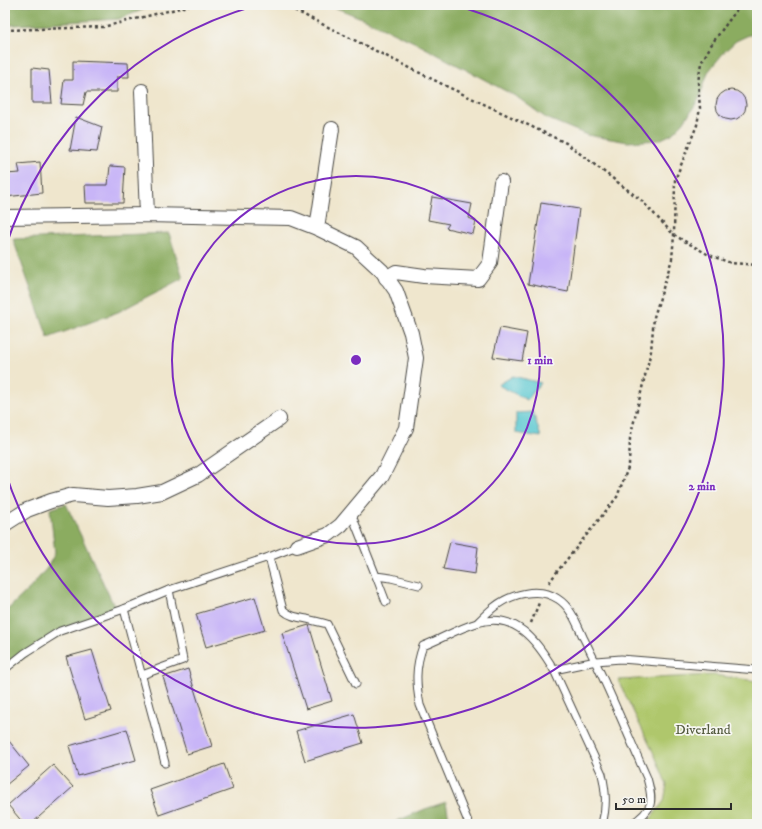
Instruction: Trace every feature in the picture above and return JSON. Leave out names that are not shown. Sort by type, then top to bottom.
[{"type":"street","points":[[142,91],[147,216]]},
{"type":"street","points":[[317,228],[332,129]]},
{"type":"street","points":[[386,278],[396,272],[424,276],[478,279],[490,263],[501,182]]},
{"type":"street","points":[[5,217],[147,216],[291,218],[317,228],[356,247],[382,271],[396,292],[411,333],[416,358],[406,428],[382,476],[340,525],[328,534],[297,546]]},
{"type":"street","points":[[5,524],[27,510],[73,495],[108,498],[137,496],[162,492],[198,475],[279,419]]},
{"type":"lane","points":[[350,513],[386,602]]},
{"type":"lane","points":[[5,669],[25,653],[60,631],[169,590],[269,557],[297,546]]},
{"type":"lane","points":[[269,557],[284,610],[295,618],[327,624],[356,684]]},
{"type":"lane","points":[[376,576],[419,585]]},
{"type":"lane","points":[[142,675],[183,660],[169,590]]},
{"type":"lane","points":[[469,824],[420,705],[417,688],[419,659],[423,646],[478,622],[493,607],[527,592],[543,592],[558,599],[569,610],[596,661],[647,778],[651,793],[651,802],[647,810],[643,816],[632,824]]},
{"type":"lane","points":[[124,608],[165,763]]},
{"type":"lane","points":[[478,622],[507,621],[527,633],[544,654],[554,670],[602,774],[606,791],[605,812],[602,824]]},
{"type":"lane","points":[[554,670],[596,661],[621,659],[757,670]]},
{"type":"path","points":[[5,30],[103,27],[192,5]]},
{"type":"path","points":[[284,5],[448,87],[566,143],[641,200],[674,235],[709,255],[731,263],[757,265]]},
{"type":"path","points":[[527,633],[543,592],[556,573],[617,497],[629,465],[630,438],[651,351],[654,317],[672,259],[675,180],[697,125],[700,108],[698,82],[702,63],[713,42],[736,11],[738,5]]},
{"type":"green space","points":[[5,5],[155,5],[119,19],[5,25]]},
{"type":"green space","points":[[329,5],[757,5],[757,34],[749,35],[736,41],[725,51],[708,72],[699,99],[683,123],[672,134],[659,140],[628,142],[587,135],[546,118],[517,97],[414,42]]},
{"type":"green space","points":[[169,233],[183,278],[118,312],[48,338],[13,239]]},
{"type":"green space","points":[[66,504],[116,610],[51,640],[5,670],[5,612],[31,587],[47,568],[55,553],[50,509]]},
{"type":"green space","name":"Diverland","points":[[713,675],[757,681],[757,824],[645,824],[664,801],[667,785],[655,756],[618,680]]},
{"type":"green space","points":[[446,802],[450,824],[390,824],[425,809]]},
{"type":"water","points":[[513,376],[541,383],[527,400],[498,385]]},
{"type":"water","points":[[533,412],[541,437],[516,433],[516,413]]},
{"type":"building","points":[[73,61],[128,63],[129,77],[117,77],[117,92],[86,92],[83,105],[61,104],[64,80],[73,80]]},
{"type":"building","points":[[32,68],[49,70],[52,103],[32,103]]},
{"type":"building","points":[[731,90],[737,91],[745,99],[745,111],[737,119],[731,120],[725,119],[717,111],[716,105],[717,99],[725,91]]},
{"type":"building","points":[[76,117],[102,127],[97,152],[70,150]]},
{"type":"building","points":[[40,162],[42,193],[5,197],[5,174],[20,173],[18,164]]},
{"type":"building","points":[[110,166],[125,167],[123,203],[86,203],[85,185],[108,185]]},
{"type":"building","points":[[432,197],[472,204],[469,218],[476,221],[473,234],[446,228],[449,224],[428,220]]},
{"type":"building","points":[[541,203],[579,209],[568,292],[528,284]]},
{"type":"building","points":[[500,328],[527,333],[522,361],[493,357]]},
{"type":"building","points":[[450,542],[478,547],[475,574],[443,569]]},
{"type":"building","points":[[255,597],[265,630],[206,647],[196,614]]},
{"type":"building","points":[[309,625],[332,701],[306,709],[282,633]]},
{"type":"building","points":[[92,650],[111,711],[85,719],[66,657]]},
{"type":"building","points":[[188,669],[212,746],[187,754],[163,677]]},
{"type":"building","points":[[354,714],[363,743],[305,761],[296,731]]},
{"type":"building","points":[[127,729],[136,760],[78,776],[69,746]]},
{"type":"building","points":[[5,736],[29,766],[6,785],[5,784]]},
{"type":"building","points":[[224,764],[233,789],[159,815],[150,790]]},
{"type":"building","points":[[53,765],[73,787],[31,824],[24,824],[8,805]]}]
